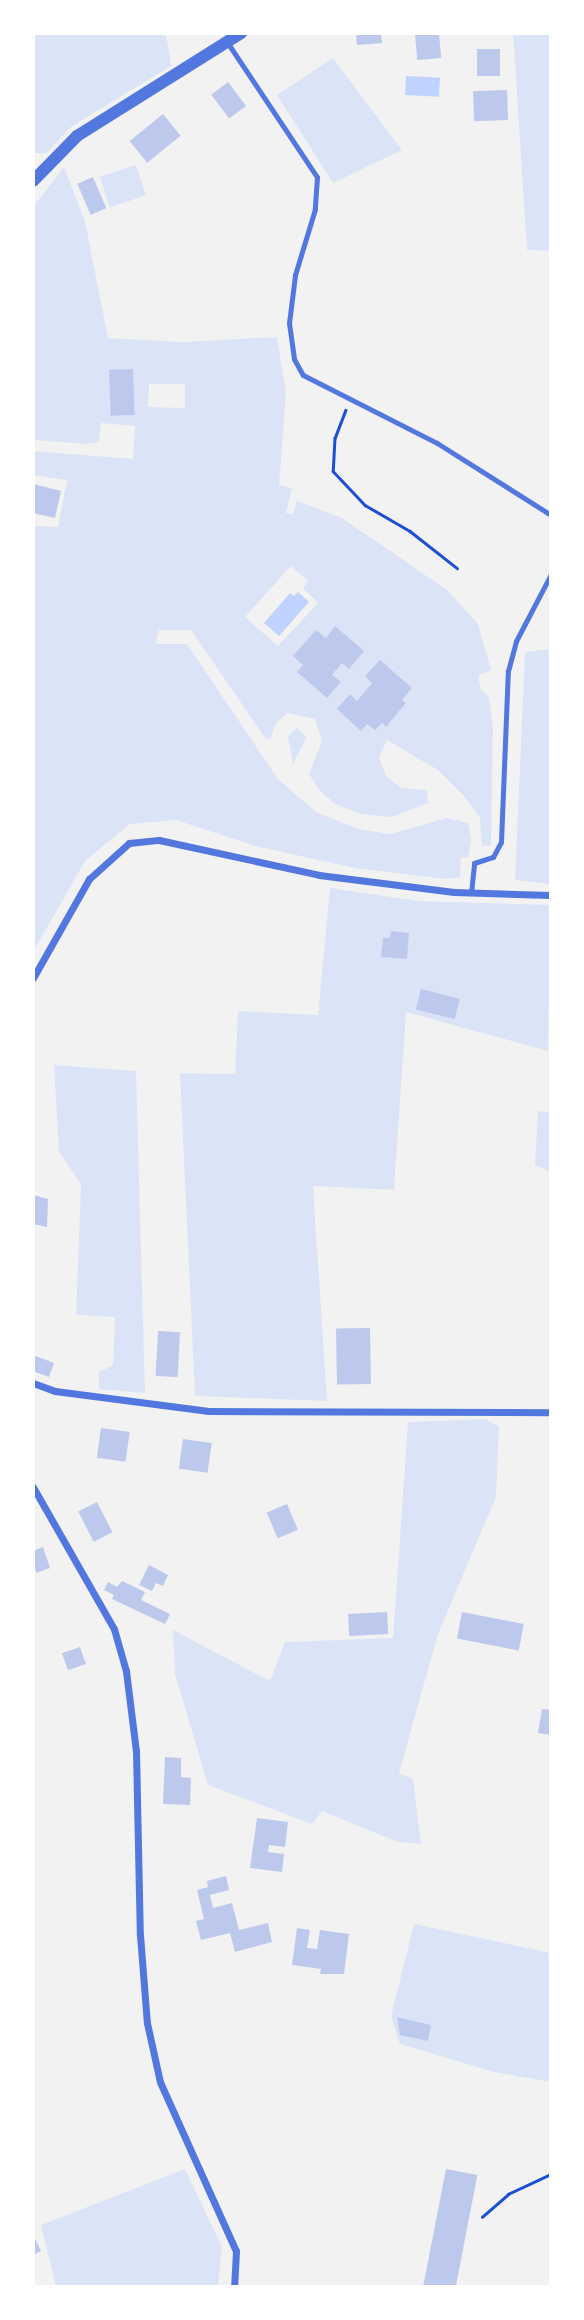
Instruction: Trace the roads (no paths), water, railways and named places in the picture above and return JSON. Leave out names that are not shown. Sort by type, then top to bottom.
[{"type":"street","points":[[33,181],[77,136],[241,33]]},
{"type":"street","points":[[33,978],[89,879],[129,843],[159,840],[319,875],[471,893],[551,895]]},
{"type":"street","points":[[33,1383],[55,1391],[209,1411],[551,1412]]},
{"type":"street","points":[[33,1487],[114,1629],[126,1671],[136,1751],[147,2023],[160,2082],[236,2251],[234,2287]]},
{"type":"lane","points":[[227,41],[317,177],[315,209],[295,275],[289,323],[294,359],[303,375],[437,443],[551,515]]},
{"type":"lane","points":[[471,893],[474,863],[492,857],[501,842],[508,671],[516,640],[551,574]]},
{"type":"water","points":[[406,76],[440,78],[439,97],[405,95]]},
{"type":"water","points":[[298,592],[309,602],[279,636],[264,623],[290,593],[294,596]]}]
